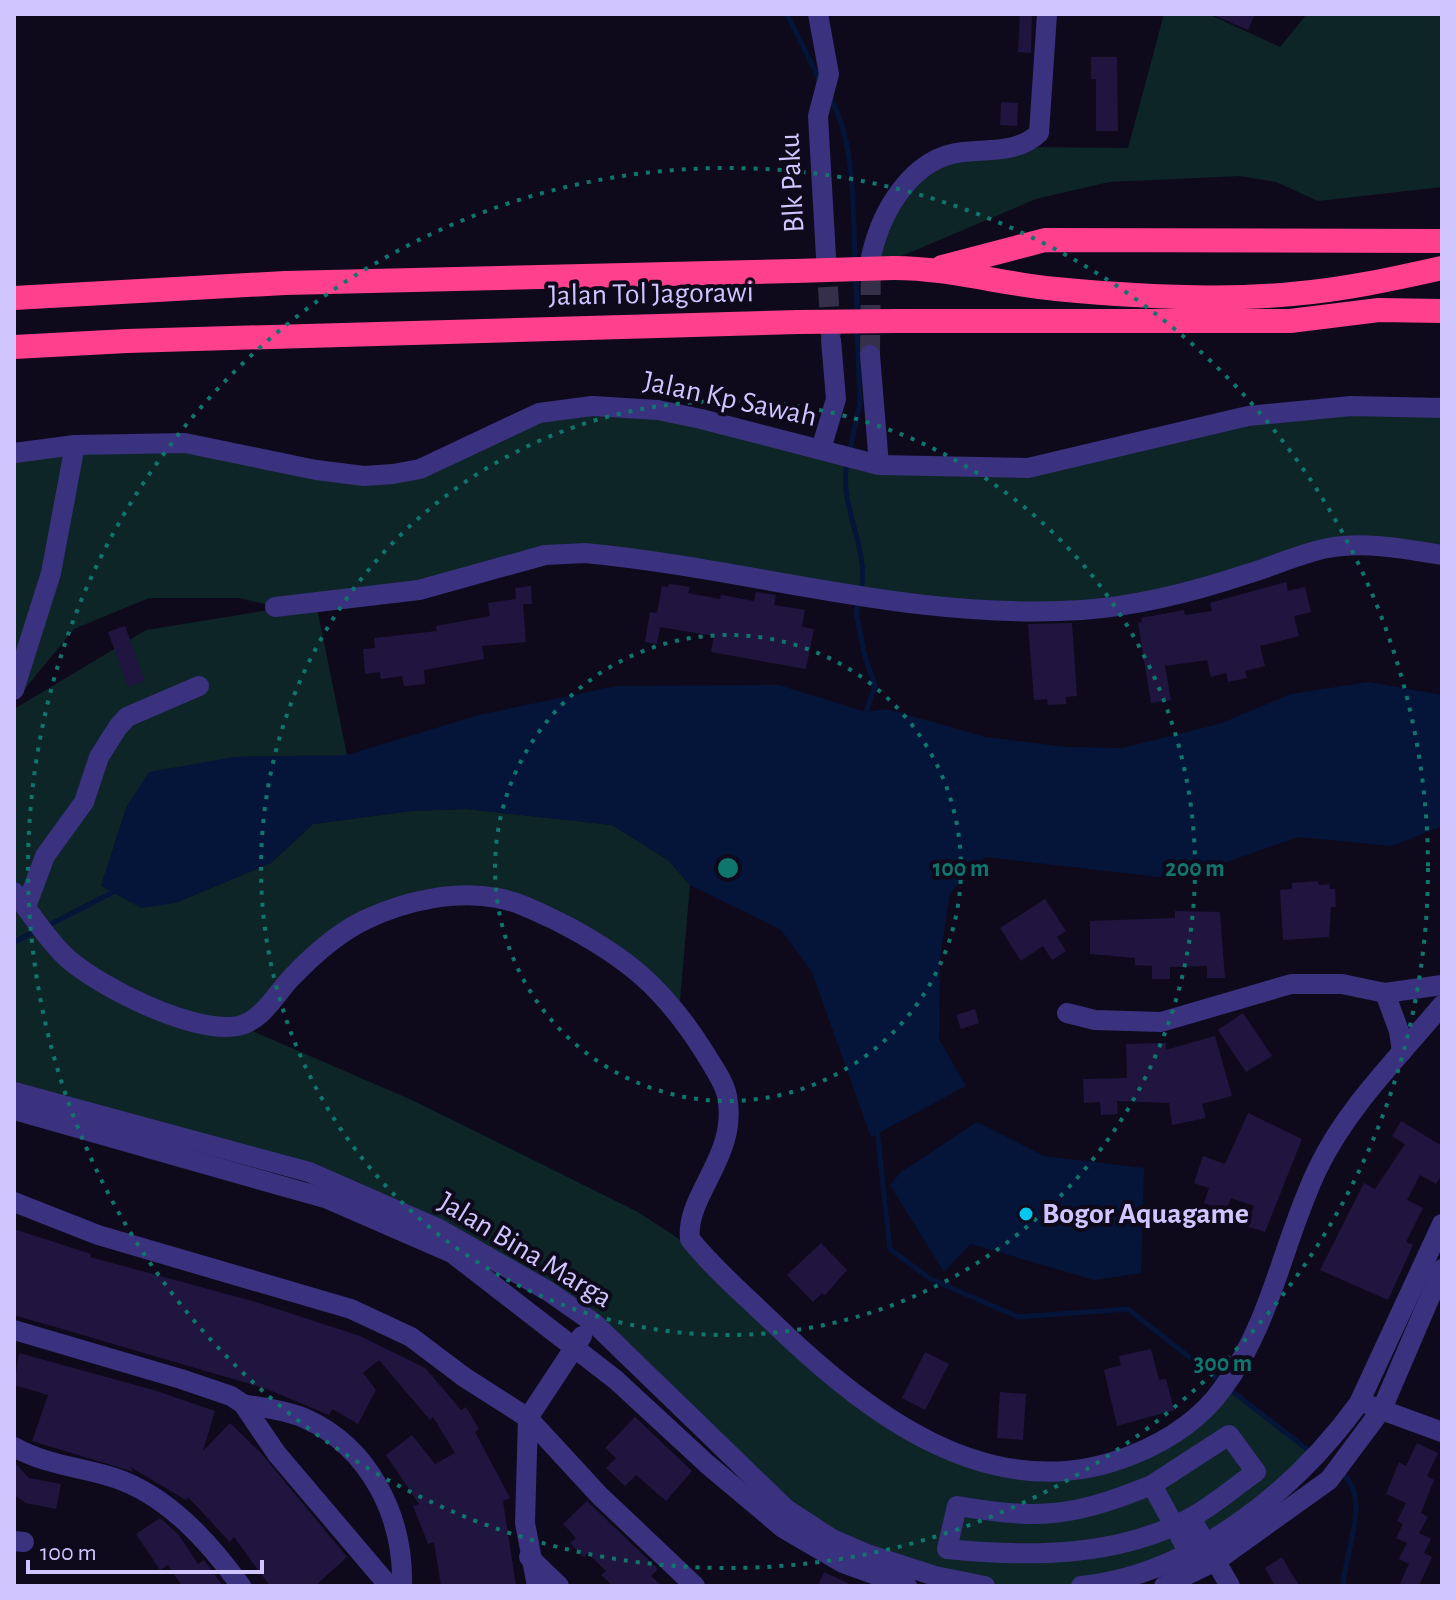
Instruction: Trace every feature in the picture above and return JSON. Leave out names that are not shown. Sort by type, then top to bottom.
[{"type":"highway","points":[[936,268],[1045,240],[1442,241]]},
{"type":"highway","points":[[936,268],[1028,286],[1174,295],[1291,294],[1442,268]]},
{"type":"highway","name":"Jalan Tol Jagorawi","points":[[14,298],[285,283],[936,268]]},
{"type":"highway","points":[[1290,321],[1379,310],[1442,311]]},
{"type":"highway","points":[[1290,321],[1321,325],[1442,325]]},
{"type":"highway","name":"Jalan Tol Jagorawi","points":[[14,347],[799,322],[1290,321]]},
{"type":"street","points":[[871,257],[883,217],[925,165],[940,157],[961,152],[1017,146],[1039,133],[1047,14]]},
{"type":"street","name":"Blk Paku","points":[[822,15],[829,74],[823,97],[826,257]]},
{"type":"street","points":[[826,450],[836,399],[831,340]]},
{"type":"street","points":[[870,355],[875,465]]},
{"type":"street","name":"Jalan Kp Sawah","points":[[14,453],[75,445],[185,443],[316,470],[364,476],[393,474],[420,469],[526,418],[592,406],[658,410],[826,450],[875,465],[1028,468],[1078,460],[1248,416],[1351,406],[1442,408]]},
{"type":"street","points":[[14,690],[51,573],[75,445]]},
{"type":"street","points":[[275,607],[419,590],[545,555],[585,553],[960,611],[1081,610],[1132,605],[1204,589],[1329,548],[1393,547],[1442,555]]},
{"type":"street","points":[[199,686],[127,717],[99,757],[84,802],[45,856],[23,903],[66,957],[138,1003],[199,1023],[241,1026],[257,1018],[334,937],[402,904],[451,897],[497,898],[544,915],[627,961],[679,1012],[727,1094],[729,1117],[726,1139],[713,1175],[688,1223],[690,1239],[817,1366],[912,1435],[974,1462],[1051,1470],[1113,1462],[1183,1428],[1224,1388],[1254,1342],[1319,1166],[1374,1081],[1442,1005]]},
{"type":"street","points":[[1067,1013],[1095,1020],[1161,1022],[1291,984],[1342,984],[1385,993],[1442,985]]},
{"type":"street","points":[[1385,993],[1399,1031],[1402,1052]]},
{"type":"street","name":"Jalan Bina Marga","points":[[14,1092],[309,1172],[357,1191],[491,1257],[594,1323],[786,1509],[832,1539],[867,1554],[935,1576],[985,1586]]},
{"type":"street","name":"Jalan Bina Marga","points":[[14,1110],[328,1199],[452,1253],[574,1345],[783,1528],[843,1563],[907,1586]]},
{"type":"street","points":[[14,1202],[98,1235],[351,1309],[411,1337],[464,1377],[528,1418],[599,1495],[695,1586]]},
{"type":"street","points":[[1164,1586],[1279,1490],[1341,1428],[1359,1403],[1442,1224]]},
{"type":"street","points":[[1081,1586],[1203,1553],[1329,1480],[1382,1409],[1442,1269]]},
{"type":"street","points":[[537,1586],[529,1557],[524,1491],[528,1418],[574,1345],[594,1323]]},
{"type":"street","points":[[14,1330],[181,1379],[231,1396],[243,1404],[302,1417],[339,1438],[370,1472],[395,1523],[403,1554],[402,1586]]},
{"type":"street","points":[[1359,1403],[1442,1432]]},
{"type":"street","points":[[243,1404],[277,1454],[389,1586]]},
{"type":"street","points":[[1229,1435],[1256,1472],[1183,1521],[1120,1543],[1063,1553],[1000,1554],[947,1549],[957,1506],[1012,1515],[1056,1516],[1106,1503],[1152,1485],[1229,1435]]},
{"type":"street","points":[[14,1447],[55,1464],[116,1478],[157,1498],[184,1520],[241,1586]]},
{"type":"street","points":[[1152,1485],[1183,1521],[1203,1553],[1230,1586]]},
{"type":"street","points":[[529,1557],[559,1586]]},
{"type":"green space","points":[[1164,14],[1208,14],[1280,47],[1307,14],[1442,14],[1442,187],[1318,201],[1276,182],[1240,176],[1109,182],[1036,199],[871,269],[874,246],[918,172],[1015,147],[1128,148]]},
{"type":"green space","points":[[592,406],[872,464],[1030,468],[1248,416],[1442,408],[1442,555],[1329,548],[1204,589],[1014,612],[585,553],[316,603],[347,755],[234,757],[127,806],[101,886],[175,903],[271,863],[313,824],[411,811],[466,809],[612,825],[668,860],[690,885],[679,1012],[545,915],[451,897],[334,937],[241,1026],[414,1101],[638,1212],[702,1254],[912,1435],[1051,1470],[1145,1449],[1225,1385],[1313,1454],[1205,1545],[1081,1586],[985,1586],[832,1539],[594,1323],[370,1196],[14,1092],[14,709],[146,630],[282,608],[239,598],[149,598],[74,629],[14,702],[14,453],[190,443],[393,474],[513,423]]},
{"type":"water","points":[[1369,682],[1442,695],[1442,826],[1392,846],[1298,837],[1221,864],[1159,877],[985,857],[950,893],[940,958],[939,1039],[966,1086],[871,1137],[812,972],[781,930],[690,885],[668,860],[612,825],[466,809],[411,811],[313,824],[271,863],[175,903],[141,908],[101,886],[127,806],[149,772],[234,757],[347,755],[479,715],[616,686],[779,685],[866,712],[887,709],[985,737],[1066,747],[1122,748],[1219,724],[1291,694]]},
{"type":"water","name":"Bogor Aquagame","points":[[977,1122],[1044,1156],[1144,1168],[1141,1273],[1094,1280],[971,1244],[944,1272],[890,1185],[900,1173]]},
{"type":"building","points":[[1020,14],[1032,14],[1031,53],[1018,52]]},
{"type":"building","points":[[1211,14],[1255,14],[1248,30]]},
{"type":"building","points":[[1091,57],[1117,57],[1118,131],[1096,131],[1096,79],[1091,79]]},
{"type":"building","points":[[1001,102],[1018,103],[1017,126],[1000,125]]},
{"type":"building","points":[[1286,582],[1288,591],[1305,587],[1311,612],[1294,616],[1299,636],[1260,646],[1265,666],[1245,671],[1247,678],[1228,682],[1226,673],[1211,677],[1207,660],[1165,666],[1171,700],[1151,703],[1138,623],[1142,622],[1141,618],[1184,610],[1185,615],[1212,611],[1210,603]]},
{"type":"building","points":[[669,584],[690,587],[688,593],[720,599],[721,595],[754,601],[756,592],[776,595],[774,605],[805,610],[802,627],[814,629],[806,669],[711,652],[714,636],[660,627],[657,644],[645,642],[650,612],[657,613],[662,586],[668,587]]},
{"type":"building","points":[[531,586],[532,604],[523,604],[526,642],[482,646],[484,659],[424,670],[425,684],[404,686],[402,676],[381,679],[380,672],[365,674],[363,649],[375,648],[374,638],[437,631],[436,626],[490,616],[488,603],[516,599],[515,588]]},
{"type":"building","points":[[1072,623],[1077,696],[1066,697],[1066,704],[1048,705],[1047,699],[1034,700],[1028,624]]},
{"type":"building","points":[[125,626],[145,681],[128,687],[108,632]]},
{"type":"building","points":[[1318,881],[1319,885],[1329,884],[1330,889],[1335,889],[1336,907],[1331,907],[1329,937],[1283,940],[1280,890],[1292,889],[1292,883]]},
{"type":"building","points":[[1045,899],[1066,931],[1057,937],[1066,951],[1052,960],[1043,946],[1021,961],[1000,928]]},
{"type":"building","points":[[1175,911],[1220,912],[1225,978],[1207,978],[1207,966],[1170,967],[1170,979],[1152,979],[1152,966],[1135,965],[1135,958],[1090,954],[1090,921],[1175,918]]},
{"type":"building","points":[[975,1009],[979,1023],[961,1029],[956,1015]]},
{"type":"building","points":[[1243,1013],[1272,1056],[1246,1072],[1218,1030]]},
{"type":"building","points":[[1215,1036],[1232,1096],[1202,1104],[1206,1118],[1172,1125],[1169,1103],[1117,1101],[1118,1114],[1101,1115],[1100,1102],[1084,1103],[1083,1079],[1127,1078],[1126,1044],[1166,1043],[1166,1050]]},
{"type":"building","points":[[1248,1113],[1302,1139],[1265,1232],[1246,1226],[1254,1206],[1231,1198],[1226,1211],[1204,1203],[1209,1188],[1194,1183],[1203,1156],[1225,1164]]},
{"type":"building","points":[[1401,1121],[1442,1146],[1442,1174],[1436,1184],[1420,1175],[1407,1200],[1423,1208],[1406,1242],[1413,1245],[1388,1300],[1320,1270],[1364,1183],[1375,1189],[1405,1144],[1392,1136]]},
{"type":"building","points":[[14,1229],[91,1254],[90,1257],[256,1302],[360,1336],[425,1368],[461,1410],[466,1407],[479,1429],[475,1432],[510,1498],[503,1501],[516,1586],[441,1586],[434,1542],[428,1544],[413,1506],[419,1504],[386,1455],[412,1435],[435,1464],[455,1453],[433,1417],[430,1420],[379,1360],[363,1373],[376,1390],[358,1424],[332,1409],[329,1415],[267,1389],[14,1315]]},
{"type":"building","points":[[821,1243],[847,1270],[825,1295],[822,1293],[813,1302],[787,1275]]},
{"type":"building","points":[[1151,1349],[1159,1380],[1166,1379],[1174,1410],[1117,1426],[1104,1370],[1121,1365],[1119,1356]]},
{"type":"building","points":[[925,1352],[949,1364],[925,1410],[902,1398]]},
{"type":"building","points":[[19,1353],[157,1391],[215,1411],[203,1451],[230,1423],[261,1453],[347,1557],[315,1586],[270,1586],[234,1537],[230,1542],[188,1497],[186,1500],[130,1467],[134,1472],[32,1441],[48,1395],[14,1385]]},
{"type":"building","points":[[1000,1392],[1026,1394],[1023,1440],[997,1438]]},
{"type":"building","points":[[635,1417],[692,1471],[666,1501],[636,1475],[625,1486],[606,1468],[616,1458],[605,1448]]},
{"type":"building","points":[[1417,1443],[1438,1453],[1427,1476],[1434,1480],[1421,1513],[1428,1517],[1419,1533],[1431,1539],[1424,1553],[1432,1557],[1419,1586],[1399,1586],[1409,1564],[1399,1559],[1407,1543],[1396,1538],[1403,1524],[1397,1521],[1406,1503],[1386,1494],[1399,1462],[1406,1466]]},
{"type":"building","points":[[14,1462],[29,1478],[61,1484],[56,1509],[26,1503],[14,1495]]},
{"type":"building","points":[[587,1501],[658,1569],[651,1576],[662,1586],[613,1586],[601,1575],[606,1571],[588,1553],[584,1557],[570,1543],[576,1538],[563,1524]]},
{"type":"building","points":[[160,1518],[178,1534],[198,1564],[204,1560],[223,1586],[182,1586],[168,1565],[160,1570],[136,1534]]},
{"type":"building","points":[[1282,1557],[1300,1586],[1275,1586],[1265,1568]]},
{"type":"building","points":[[824,1572],[854,1586],[818,1586]]},
{"type":"waterway","points":[[787,14],[820,81]]},
{"type":"waterway","points":[[829,97],[838,114],[849,155],[855,263]]},
{"type":"waterway","points":[[856,277],[857,315]]},
{"type":"waterway","points":[[849,454],[860,402],[857,329]]},
{"type":"waterway","points":[[847,463],[845,479],[861,559],[861,591]]},
{"type":"waterway","points":[[859,601],[856,612],[865,657],[875,686],[866,712],[860,715]]},
{"type":"waterway","points":[[47,926],[117,890]]},
{"type":"waterway","points":[[14,942],[38,930]]},
{"type":"waterway","points":[[877,1130],[890,1249],[929,1278],[1018,1317],[1128,1309],[1221,1382]]},
{"type":"waterway","points":[[1228,1388],[1312,1453]]},
{"type":"waterway","points":[[1340,1472],[1350,1482],[1356,1509],[1343,1586]]},
{"type":"tunnel","points":[[826,257],[831,336]]},
{"type":"tunnel","points":[[870,355],[871,257]]},
{"type":"place","name":"Bogor Aquagame","points":[[1026,1214]]}]
